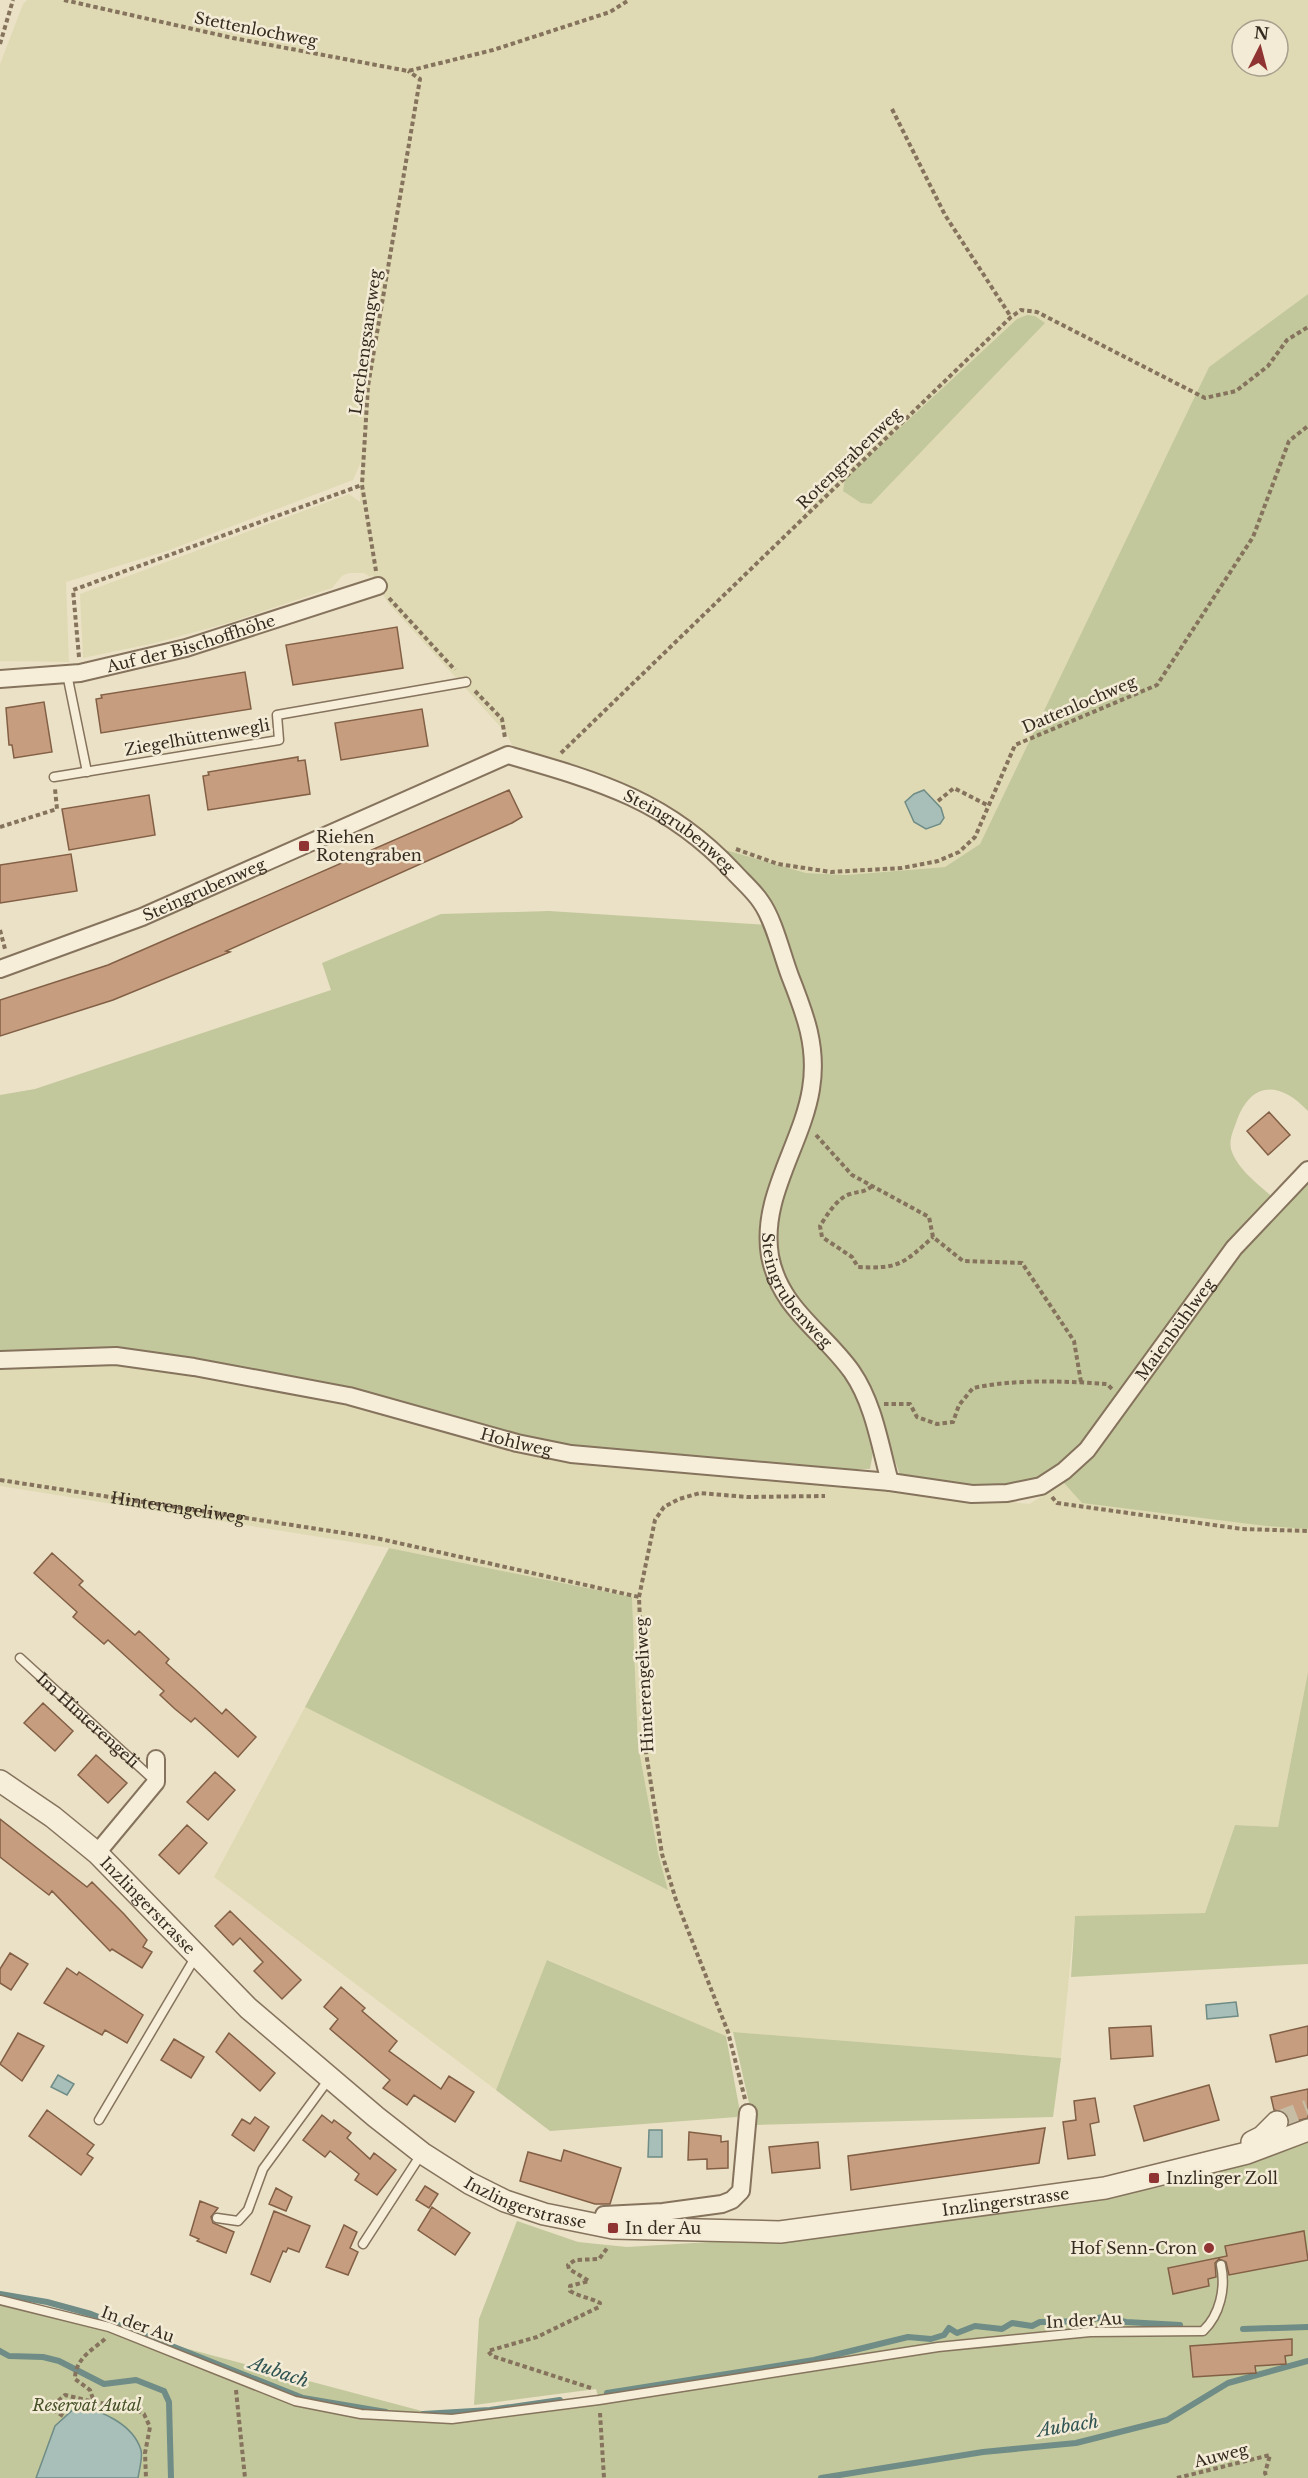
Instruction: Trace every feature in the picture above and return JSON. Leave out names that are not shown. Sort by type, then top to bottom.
[{"type":"street","name":"Auf der Bischoffhöhe","points":[[0,679],[74,674],[186,648],[378,586]]},
{"type":"street","name":"Steingrubenweg","points":[[0,969],[142,917],[508,755],[594,781],[675,819],[709,845],[762,903],[810,1029],[812,1088],[770,1217],[768,1238],[771,1258],[784,1295],[852,1372],[869,1403],[890,1482]]},
{"type":"street","name":"Maienbühlweg","points":[[1041,1486],[1064,1471],[1087,1450],[1234,1248],[1308,1170]]},
{"type":"street","name":"Hohlweg","points":[[0,1360],[116,1356],[194,1367],[349,1396],[517,1443],[570,1454],[890,1482],[972,1494],[1007,1493],[1041,1486]]},
{"type":"street","name":"Im Hinterengeli","points":[[156,1759],[156,1782]]},
{"type":"street","name":"Inzlingerstrasse","points":[[0,1781],[53,1817],[97,1853],[248,2008],[330,2079],[422,2153],[468,2183],[505,2201],[544,2214],[613,2228],[780,2232],[1105,2188],[1229,2157],[1308,2130]]},
{"type":"street","points":[[97,1853],[156,1782]]},
{"type":"street","points":[[603,2218],[604,2215],[663,2212],[732,2200],[741,2191],[748,2113]]},
{"type":"street","name":"Inzlingerstrasse","points":[[1229,2157],[1262,2138],[1277,2122]]},
{"type":"lane","points":[[74,674],[87,772]]},
{"type":"lane","name":"Ziegelhüttenwegli","points":[[54,777],[279,740],[277,715],[466,682]]},
{"type":"lane","name":"Im Hinterengeli","points":[[20,1658],[156,1782]]},
{"type":"lane","points":[[99,2120],[196,1955]]},
{"type":"lane","points":[[216,2218],[228,2222],[238,2221],[248,2210],[263,2169],[330,2079]]},
{"type":"lane","points":[[363,2244],[422,2153]]},
{"type":"lane","name":"In der Au","points":[[0,2300],[109,2327],[295,2401],[361,2414],[452,2419],[599,2400],[938,2346],[1090,2332],[1187,2333],[1203,2331],[1212,2322],[1222,2292],[1221,2265]]},
{"type":"path","points":[[0,44],[13,0]]},
{"type":"path","name":"Stettenlochweg","points":[[64,0],[233,38],[408,70]]},
{"type":"path","points":[[408,70],[493,50],[610,12],[629,0]]},
{"type":"path","name":"Lerchengsangweg","points":[[378,586],[362,485],[368,386],[420,79],[408,70]]},
{"type":"path","points":[[892,109],[945,215],[1011,316],[1021,310],[1037,312],[1204,398],[1236,391],[1268,366],[1287,340],[1308,327]]},
{"type":"path","name":"Rotengrabenweg","points":[[548,766],[1011,316]]},
{"type":"path","name":"Dattenlochweg","points":[[709,845],[730,847],[778,864],[831,872],[902,868],[938,861],[959,852],[975,837],[1015,744],[1157,685],[1253,537],[1289,441],[1308,426]]},
{"type":"path","points":[[74,674],[73,590],[362,485]]},
{"type":"path","points":[[378,586],[502,719],[508,755]]},
{"type":"path","points":[[0,827],[57,809],[54,777]]},
{"type":"path","points":[[938,801],[954,788],[989,806]]},
{"type":"path","points":[[803,1121],[852,1175],[929,1217],[933,1237],[963,1261],[1022,1263],[1074,1341],[1081,1382]]},
{"type":"path","points":[[872,1186],[866,1192],[848,1194],[832,1209],[820,1226],[822,1237],[852,1257],[858,1267],[887,1269],[905,1262],[933,1237]]},
{"type":"path","points":[[869,1403],[910,1404],[916,1417],[937,1424],[953,1422],[959,1405],[973,1388],[996,1383],[1107,1384],[1116,1397],[1125,1400]]},
{"type":"path","name":"Hinterengeliweg","points":[[0,1480],[376,1538],[639,1597],[645,1746],[662,1854],[676,1900],[728,2032],[748,2113]]},
{"type":"path","points":[[1041,1486],[1057,1503],[1242,1529],[1308,1531]]},
{"type":"path","points":[[639,1597],[655,1520],[664,1507],[679,1499],[700,1493],[747,1497],[834,1494]]},
{"type":"path","points":[[589,2386],[492,2356],[488,2351],[537,2337],[599,2307],[600,2303],[597,2301],[580,2297],[570,2291],[570,2286],[590,2281],[569,2269],[568,2265],[575,2260],[599,2259],[612,2240]]},
{"type":"path","points":[[94,2402],[90,2390],[75,2379],[75,2372],[85,2354],[104,2340],[109,2327]]},
{"type":"path","points":[[235,2377],[244,2478]]},
{"type":"path","points":[[63,2416],[55,2411],[53,2405],[65,2395],[133,2408],[144,2414],[150,2427],[145,2453],[146,2478]]},
{"type":"path","points":[[599,2400],[604,2478]]},
{"type":"path","name":"Auweg","points":[[1177,2478],[1270,2455],[1265,2473],[1267,2478]]},
{"type":"shaded area","points":[[27,0],[1308,0],[1308,294],[1209,367],[980,844],[945,867],[846,875],[806,873],[722,849],[614,794],[548,774],[526,772],[506,733],[388,603],[372,575],[370,577],[364,573],[349,573],[342,576],[332,588],[228,623],[155,643],[83,658],[80,594],[349,494],[360,502],[361,462],[353,480],[167,551],[66,582],[69,662],[0,661],[0,64],[23,4]]},
{"type":"shaded area","points":[[113,1362],[159,1366],[754,1474],[1029,1504],[1064,1483],[1190,1516],[1308,1529],[1308,1672],[1278,1827],[1235,1825],[1205,1913],[1075,1917],[1061,2058],[733,2032],[726,2036],[548,1960],[496,2090],[214,1877],[305,1707],[668,1889],[658,1853],[638,1745],[632,1597],[389,1548],[0,1486],[0,1367]]},
{"type":"green space","points":[[1308,294],[1308,1111],[1297,1101],[1276,1090],[1257,1093],[1242,1109],[1232,1136],[1231,1149],[1234,1157],[1251,1178],[1277,1201],[1308,1170],[1308,1529],[1266,1526],[1082,1503],[1064,1483],[969,1486],[901,1478],[872,1396],[788,1287],[776,1260],[774,1231],[817,1066],[769,905],[722,849],[806,873],[846,875],[945,867],[980,844],[1209,367]]},
{"type":"green space","points":[[1027,315],[1035,316],[1045,323],[871,504],[861,503],[843,491],[845,479],[1017,319]]},
{"type":"green space","points":[[549,911],[766,925],[801,1025],[805,1049],[804,1091],[766,1209],[793,1315],[855,1390],[875,1442],[870,1469],[828,1469],[572,1448],[145,1355],[0,1357],[0,1095],[35,1089],[331,990],[322,963],[441,914]]},
{"type":"green space","points":[[389,1548],[632,1597],[638,1745],[658,1853],[668,1890],[305,1707]]},
{"type":"green space","points":[[1308,1672],[1308,1964],[1071,1977],[1075,1916],[1205,1913],[1235,1825],[1278,1827]]},
{"type":"green space","points":[[547,1960],[726,2036],[740,2112],[737,2117],[550,2131],[496,2090]]},
{"type":"green space","points":[[733,2032],[1061,2058],[1053,2117],[754,2125]]},
{"type":"green space","name":"Reservat Autal","points":[[1308,2136],[1308,2478],[0,2478],[0,2299],[452,2419],[599,2400],[596,2389],[474,2405],[479,2319],[517,2221],[578,2242],[627,2247],[844,2234],[1145,2190],[1185,2182]]},
{"type":"water","points":[[924,790],[941,808],[944,818],[940,824],[926,829],[914,822],[905,802],[914,794]]},
{"type":"water","points":[[1236,2002],[1238,2016],[1207,2019],[1206,2005]]},
{"type":"water","points":[[58,2075],[74,2084],[67,2095],[51,2087]]},
{"type":"water","points":[[649,2130],[662,2130],[662,2157],[648,2157]]},
{"type":"water","points":[[77,2406],[106,2415],[131,2433],[141,2450],[138,2478],[36,2478],[55,2426]]},
{"type":"building","points":[[397,627],[403,668],[293,685],[286,645]]},
{"type":"building","points":[[245,672],[251,709],[101,733],[96,699],[102,698],[101,695]]},
{"type":"building","points":[[44,702],[52,752],[14,758],[12,745],[9,745],[6,708]]},
{"type":"building","points":[[422,709],[428,746],[341,760],[335,723]]},
{"type":"building","points":[[298,757],[298,761],[305,760],[310,794],[208,810],[203,776],[209,775],[208,772]]},
{"type":"building","points":[[509,790],[522,817],[512,823],[226,951],[230,952],[113,1000],[0,1036],[0,1000],[108,965]]},
{"type":"building","points":[[149,795],[155,835],[69,850],[62,809]]},
{"type":"building","points":[[71,854],[77,891],[0,903],[0,865]]},
{"type":"building","points":[[1269,1112],[1290,1135],[1268,1155],[1247,1131]]},
{"type":"building","points":[[52,1553],[83,1581],[79,1585],[135,1635],[139,1631],[169,1659],[166,1663],[222,1714],[226,1709],[256,1737],[238,1757],[195,1718],[191,1722],[175,1709],[160,1695],[164,1691],[108,1640],[104,1644],[73,1617],[77,1612],[34,1573]]},
{"type":"building","points":[[43,1703],[73,1731],[55,1751],[24,1723]]},
{"type":"building","points":[[96,1755],[127,1783],[108,1803],[78,1775]]},
{"type":"building","points":[[215,1772],[235,1790],[208,1820],[187,1802]]},
{"type":"building","points":[[0,1819],[87,1887],[92,1882],[124,1914],[147,1940],[143,1947],[152,1952],[142,1968],[112,1949],[110,1951],[52,1891],[49,1895],[0,1857]]},
{"type":"building","points":[[187,1825],[207,1843],[179,1874],[159,1855]]},
{"type":"building","points":[[230,1911],[301,1980],[282,1999],[254,1971],[263,1962],[240,1938],[233,1945],[215,1926]]},
{"type":"building","points":[[10,1953],[28,1964],[11,1990],[0,1983],[0,1969]]},
{"type":"building","points":[[67,1968],[77,1975],[79,1972],[143,2015],[127,2043],[105,2030],[102,2035],[44,2003]]},
{"type":"building","points":[[341,1987],[365,2008],[362,2011],[397,2041],[389,2051],[441,2089],[449,2076],[474,2092],[455,2122],[414,2095],[407,2105],[383,2088],[390,2080],[330,2029],[338,2019],[324,2007]]},
{"type":"building","points":[[1151,2026],[1153,2056],[1111,2059],[1109,2028]]},
{"type":"building","points":[[1308,2026],[1308,2055],[1276,2062],[1270,2035]]},
{"type":"building","points":[[18,2033],[44,2046],[22,2081],[0,2064]]},
{"type":"building","points":[[229,2033],[275,2073],[260,2091],[216,2052]]},
{"type":"building","points":[[174,2039],[204,2057],[191,2078],[161,2060]]},
{"type":"building","points":[[1209,2085],[1219,2120],[1144,2141],[1134,2106]]},
{"type":"building","points":[[1308,2089],[1308,2118],[1289,2123],[1286,2113],[1274,2110],[1271,2097]]},
{"type":"building","points":[[1095,2098],[1099,2122],[1090,2124],[1095,2155],[1068,2159],[1063,2122],[1076,2120],[1074,2101]]},
{"type":"building","points":[[47,2110],[94,2145],[87,2154],[93,2158],[81,2175],[29,2136]]},
{"type":"building","points":[[322,2115],[332,2123],[334,2120],[351,2133],[347,2138],[370,2159],[374,2153],[396,2170],[377,2195],[355,2180],[359,2174],[330,2151],[325,2157],[303,2140]]},
{"type":"building","points":[[255,2117],[269,2127],[254,2151],[232,2135],[242,2119],[250,2124]]},
{"type":"building","points":[[1045,2128],[1039,2163],[851,2190],[848,2156]]},
{"type":"building","points":[[689,2132],[721,2136],[721,2142],[728,2141],[728,2168],[707,2169],[707,2159],[688,2160]]},
{"type":"building","points":[[818,2142],[820,2168],[772,2173],[769,2147]]},
{"type":"building","points":[[564,2150],[621,2168],[610,2204],[595,2204],[520,2181],[528,2152],[561,2161]]},
{"type":"building","points":[[425,2186],[438,2194],[429,2208],[416,2200]]},
{"type":"building","points":[[276,2188],[292,2197],[286,2211],[269,2204]]},
{"type":"building","points":[[200,2201],[218,2208],[211,2217],[213,2223],[234,2232],[226,2253],[197,2241],[199,2239],[190,2235]]},
{"type":"building","points":[[432,2207],[470,2233],[455,2255],[418,2230]]},
{"type":"building","points":[[274,2211],[310,2226],[299,2252],[288,2248],[286,2252],[283,2251],[270,2282],[251,2274]]},
{"type":"building","points":[[344,2225],[357,2232],[350,2248],[358,2252],[348,2275],[326,2267]]},
{"type":"building","points":[[1304,2231],[1308,2260],[1229,2275],[1226,2262],[1219,2259],[1215,2263],[1216,2277],[1208,2279],[1209,2286],[1173,2294],[1168,2268],[1227,2256],[1225,2246]]},
{"type":"building","points":[[1292,2339],[1292,2355],[1285,2356],[1286,2364],[1255,2366],[1256,2373],[1193,2377],[1190,2346]]},
{"type":"waterway","name":"Aubach","points":[[0,2294],[47,2302],[91,2314],[303,2398],[386,2412]]},
{"type":"waterway","name":"Aubach","points":[[607,2393],[814,2360],[908,2337],[931,2339],[944,2335],[949,2328],[957,2333],[975,2326],[1002,2329],[1012,2323],[1032,2326],[1040,2322],[1085,2321],[1103,2317],[1126,2322],[1180,2325]]},
{"type":"waterway","points":[[1243,2329],[1308,2327]]},
{"type":"waterway","name":"Aubach","points":[[0,2351],[9,2356],[43,2357],[59,2361],[104,2384],[136,2380],[164,2391],[169,2402],[171,2478]]},
{"type":"waterway","name":"Aubach","points":[[821,2478],[983,2452],[1076,2443],[1167,2420],[1228,2383],[1308,2361]]},
{"type":"waterway","name":"Aubach","points":[[423,2414],[490,2410],[560,2400]]},
{"type":"tunnel","points":[[1277,2122],[1308,2110]]},
{"type":"place","name":"Riehen Rotengraben","points":[[304,846]]},
{"type":"place","name":"Inzlinger Zoll","points":[[1154,2178]]},
{"type":"place","name":"In der Au","points":[[613,2228]]},
{"type":"place","name":"Hof Senn-Cron","points":[[1209,2248]]}]
